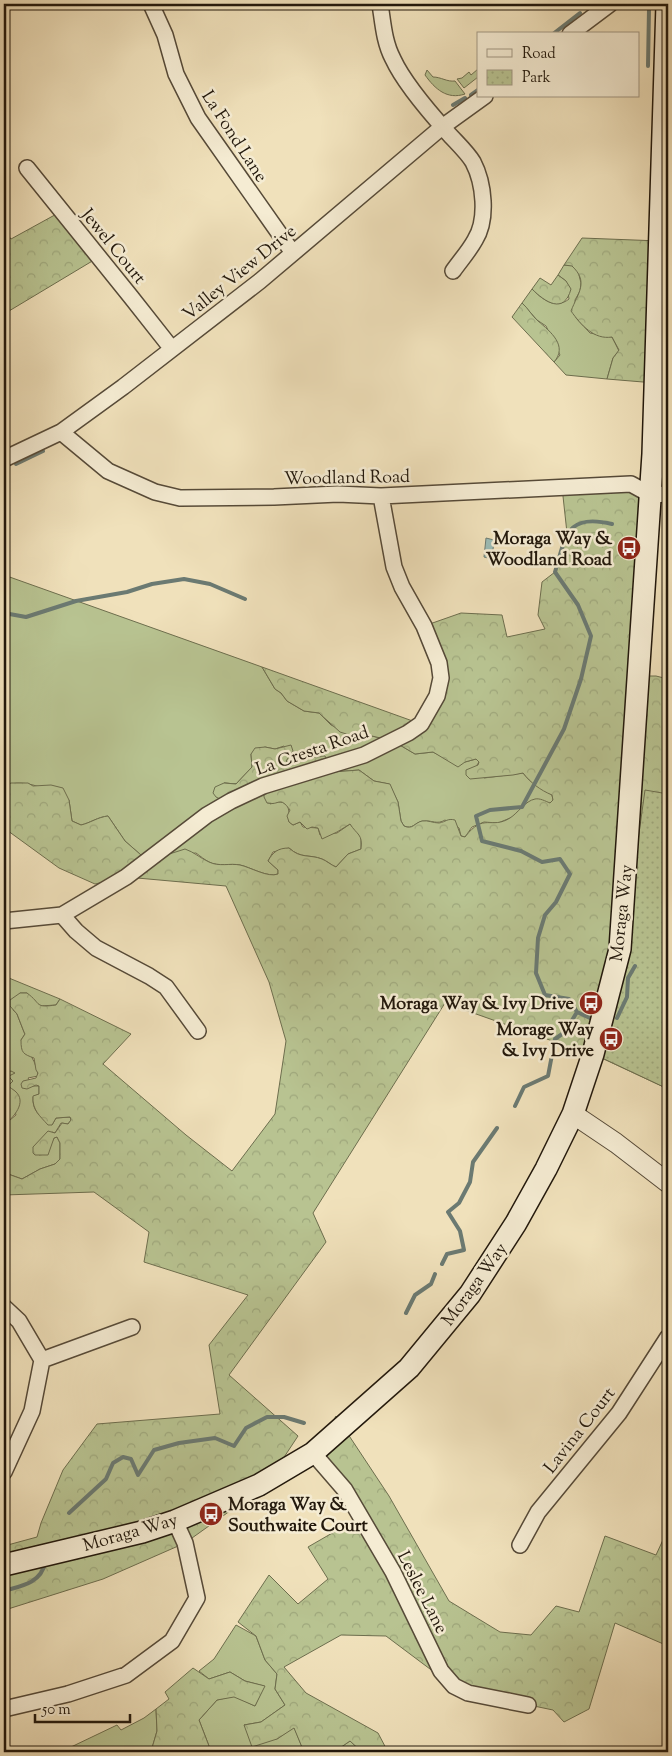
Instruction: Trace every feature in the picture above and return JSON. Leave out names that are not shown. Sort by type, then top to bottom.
[{"type":"main road","name":"Moraga Way","points":[[4,1565],[134,1534],[176,1521],[259,1485],[313,1453],[410,1368],[470,1294],[516,1223],[546,1169],[573,1114],[593,1054],[620,949],[660,495],[668,4]]},
{"type":"street","name":"La Fond Lane","points":[[151,4],[165,35],[176,74],[198,118],[293,253]]},
{"type":"street","points":[[380,4],[387,48],[394,61],[406,81],[442,127],[472,161],[481,182],[484,200],[482,219],[476,238],[453,271]]},
{"type":"street","points":[[573,32],[610,4]]},
{"type":"street","name":"Valley View Drive","points":[[4,459],[61,432],[172,349],[260,281],[442,127],[482,98]]},
{"type":"street","name":"Jewel Court","points":[[27,168],[172,349]]},
{"type":"street","name":"Woodland Road","points":[[61,432],[108,471],[155,492],[180,498],[338,494],[382,496],[631,484],[660,495]]},
{"type":"street","name":"La Cresta Road","points":[[4,921],[62,915],[126,877],[207,815],[248,792],[299,774],[364,755],[408,733],[421,724],[437,696],[440,678],[439,663],[424,626],[402,587],[394,567],[382,496]]},
{"type":"street","points":[[62,915],[76,931],[96,948],[166,986],[198,1031]]},
{"type":"street","points":[[573,1114],[616,1143],[668,1183]]},
{"type":"street","points":[[4,1307],[19,1321],[42,1360],[32,1411],[4,1472]]},
{"type":"street","points":[[42,1360],[132,1328]]},
{"type":"street","name":"Lavina Court","points":[[520,1545],[538,1512],[619,1413],[668,1337]]},
{"type":"street","name":"Leslee Lane","points":[[313,1453],[345,1490],[393,1572],[441,1671],[454,1686],[468,1693],[528,1705]]},
{"type":"street","points":[[4,1709],[68,1694],[126,1675],[172,1641],[197,1598],[185,1543],[176,1521]]},
{"type":"green space","points":[[427,70],[433,77],[455,81],[465,94],[453,96],[437,89],[425,75]]},
{"type":"green space","points":[[477,70],[477,78],[464,88],[457,79],[462,78],[469,72],[471,75]]},
{"type":"green space","points":[[668,189],[668,398],[667,429],[661,420]]},
{"type":"green space","points":[[62,211],[99,257],[4,314],[4,230],[11,239]]},
{"type":"green space","points":[[582,238],[660,241],[655,383],[607,379],[613,358],[619,350],[612,337],[594,334],[571,311],[581,283],[580,277],[572,266],[564,265]]},
{"type":"green space","points":[[564,265],[572,265],[578,271],[581,283],[580,291],[575,300],[576,318],[590,333],[612,337],[619,351],[613,358],[607,379],[566,375],[554,362],[560,355],[546,326],[537,320],[522,303],[532,289],[549,302],[559,303],[569,299],[566,281],[558,275]]},
{"type":"green space","points":[[558,275],[566,281],[571,289],[564,302],[554,304],[548,302],[532,289],[540,278],[551,285]]},
{"type":"green space","points":[[522,303],[548,330],[559,345],[558,356],[554,362],[512,317]]},
{"type":"green space","points":[[668,450],[668,494],[651,495],[653,454]]},
{"type":"green space","points":[[631,484],[651,495],[639,676],[656,676],[668,679],[668,1089],[593,1054],[445,1003],[313,1213],[326,1242],[229,1375],[298,1436],[265,1486],[185,1543],[103,1579],[8,1609],[4,1605],[4,1546],[37,1537],[63,1470],[97,1424],[220,1414],[209,1345],[248,1295],[144,1262],[149,1232],[94,1192],[4,1195],[4,1176],[8,1174],[22,1179],[40,1169],[55,1164],[60,1159],[60,1143],[57,1137],[54,1138],[48,1155],[35,1155],[33,1147],[48,1131],[55,1133],[62,1123],[68,1124],[71,1120],[70,1117],[56,1118],[52,1125],[48,1125],[37,1112],[33,1101],[33,1096],[39,1094],[39,1086],[36,1085],[27,1089],[22,1088],[21,1084],[23,1081],[36,1078],[38,1073],[34,1058],[25,1054],[21,1048],[21,1040],[25,1034],[17,1014],[10,1006],[10,1000],[20,993],[27,993],[44,1006],[56,1005],[60,999],[131,1034],[103,1064],[186,1135],[232,1171],[275,1114],[286,1041],[269,982],[226,886],[126,877],[95,884],[59,868],[4,828],[4,786],[11,783],[28,783],[33,786],[51,785],[63,788],[69,800],[72,821],[81,825],[108,816],[125,841],[141,855],[163,856],[185,849],[213,863],[240,865],[269,875],[278,874],[278,870],[268,861],[279,850],[289,848],[301,855],[322,859],[336,867],[348,854],[361,849],[361,840],[350,824],[322,839],[318,828],[312,827],[307,829],[300,822],[293,825],[289,822],[287,816],[290,810],[284,803],[267,803],[264,797],[264,788],[222,800],[216,797],[213,793],[215,787],[224,783],[236,784],[252,767],[251,754],[255,748],[275,749],[291,745],[293,751],[286,761],[289,763],[325,756],[333,772],[359,770],[374,781],[390,784],[398,802],[401,821],[407,827],[412,827],[422,821],[439,823],[455,820],[461,836],[465,837],[477,825],[498,823],[510,818],[531,800],[539,799],[550,803],[553,800],[552,795],[536,786],[523,773],[470,779],[466,775],[466,770],[478,765],[479,762],[476,759],[465,762],[458,767],[433,752],[415,754],[393,741],[372,736],[356,737],[340,732],[319,713],[304,711],[287,701],[275,689],[262,667],[421,724],[441,678],[424,626],[461,613],[502,615],[507,637],[545,629],[538,615],[542,582],[555,572],[567,533],[562,487]]},
{"type":"green space","points":[[4,575],[262,667],[275,689],[287,701],[304,711],[319,713],[331,725],[356,737],[372,736],[393,741],[415,754],[433,752],[465,762],[476,759],[479,762],[477,765],[484,778],[523,773],[529,780],[552,795],[553,800],[550,803],[498,823],[484,822],[472,827],[465,837],[461,836],[459,828],[445,820],[437,822],[423,821],[407,827],[401,821],[398,802],[389,784],[374,781],[359,770],[333,772],[315,756],[296,763],[289,763],[286,761],[290,755],[284,746],[275,749],[265,747],[251,754],[252,767],[236,784],[263,786],[270,804],[281,802],[287,805],[289,822],[293,825],[300,822],[303,827],[318,828],[320,835],[337,833],[350,824],[361,836],[361,849],[348,854],[336,867],[322,859],[301,855],[289,848],[273,852],[268,861],[278,870],[278,874],[274,875],[240,865],[213,863],[196,853],[163,856],[141,855],[125,841],[108,816],[81,825],[72,821],[69,800],[29,784],[21,783],[4,786]]},
{"type":"green space","points":[[645,790],[668,794],[668,1089],[600,1057],[617,992]]},
{"type":"green space","points":[[4,976],[60,999],[56,1005],[40,1006],[27,993],[20,993],[13,1010],[17,1014],[25,1034],[21,1040],[36,1066],[38,1076],[28,1078],[33,1086],[39,1086],[39,1094],[33,1097],[34,1107],[41,1117],[52,1125],[56,1118],[70,1117],[71,1120],[68,1124],[61,1123],[55,1133],[52,1132],[33,1147],[39,1155],[46,1154],[54,1138],[57,1137],[60,1143],[60,1159],[55,1164],[40,1169],[22,1179],[8,1174],[4,1176],[4,1125],[16,1115],[8,1086],[10,1079],[4,1073],[4,1069],[7,1067],[7,1058],[4,1056]]},
{"type":"green space","points":[[11,1071],[15,1073],[9,1076],[13,1081],[8,1086],[19,1095],[20,1105],[15,1114],[4,1125],[4,1073]]},
{"type":"green space","points":[[336,1416],[389,1496],[449,1601],[500,1632],[531,1635],[556,1606],[579,1612],[605,1536],[656,1555],[668,1529],[668,1646],[615,1623],[589,1709],[564,1722],[553,1710],[486,1696],[434,1672],[386,1636],[341,1635],[284,1667],[306,1693],[378,1733],[388,1752],[362,1752],[350,1741],[334,1752],[304,1752],[294,1728],[277,1739],[252,1747],[244,1725],[261,1722],[285,1705],[275,1689],[277,1674],[265,1660],[256,1636],[238,1622],[269,1575],[298,1604],[328,1579],[308,1547],[360,1517],[313,1453]]},
{"type":"green space","points":[[236,1625],[256,1636],[265,1660],[277,1674],[275,1689],[285,1705],[261,1722],[244,1725],[277,1739],[294,1727],[304,1752],[202,1752],[209,1746],[199,1720],[217,1700],[234,1696],[255,1706],[264,1686],[245,1681],[230,1672],[209,1679],[199,1671],[214,1659]]},
{"type":"green space","points":[[193,1668],[209,1679],[230,1672],[245,1681],[265,1686],[255,1706],[234,1697],[217,1700],[199,1720],[209,1746],[202,1752],[154,1752],[152,1748],[157,1731],[156,1709],[169,1699],[165,1692]]},
{"type":"green space","points":[[156,1709],[157,1731],[152,1748],[154,1752],[79,1752],[71,1747],[117,1725],[121,1730],[144,1718]]},
{"type":"green space","points":[[350,1741],[362,1752],[334,1752]]},
{"type":"water","points":[[486,538],[494,540],[492,559],[484,557]]},
{"type":"waterway","points":[[588,7],[593,4]]},
{"type":"waterway","points":[[648,66],[649,9]]},
{"type":"waterway","points":[[556,32],[580,13]]},
{"type":"waterway","points":[[471,95],[477,91]]},
{"type":"waterway","points":[[453,105],[465,98]]},
{"type":"waterway","points":[[16,464],[43,451]]},
{"type":"waterway","points":[[515,1106],[524,1087],[548,1076],[555,1039],[565,1032],[577,1012],[569,999],[545,995],[536,973],[538,938],[545,915],[556,902],[570,874],[560,859],[542,862],[521,851],[482,841],[476,816],[490,810],[522,807],[564,729],[581,679],[591,636],[578,605],[555,572],[570,530],[585,522],[597,521],[612,524]]},
{"type":"waterway","points":[[4,613],[26,617],[76,601],[184,579],[210,584],[245,599]]},
{"type":"waterway","points":[[617,1018],[627,997],[628,978],[635,966]]},
{"type":"waterway","points":[[577,1012],[590,1018]]},
{"type":"waterway","points":[[442,1264],[447,1254],[464,1250],[460,1231],[448,1212],[459,1203],[470,1182],[473,1162],[497,1128]]},
{"type":"waterway","points":[[406,1313],[415,1295],[431,1284],[435,1274]]},
{"type":"waterway","points":[[69,1513],[106,1479],[113,1463],[123,1457],[131,1459],[138,1475],[154,1450],[179,1443],[215,1438],[234,1446],[246,1428],[267,1417],[284,1417],[304,1423]]},
{"type":"waterway","points":[[4,1591],[29,1583],[35,1579],[43,1570],[45,1563]]},
{"type":"place","name":"Moraga Way & Woodland Road","points":[[629,548]]},
{"type":"place","name":"Moraga Way & Ivy Drive","points":[[591,1003]]},
{"type":"place","name":"Morage Way & Ivy Drive","points":[[611,1039]]},
{"type":"place","name":"Moraga Way & Southwaite Court","points":[[211,1514]]}]
